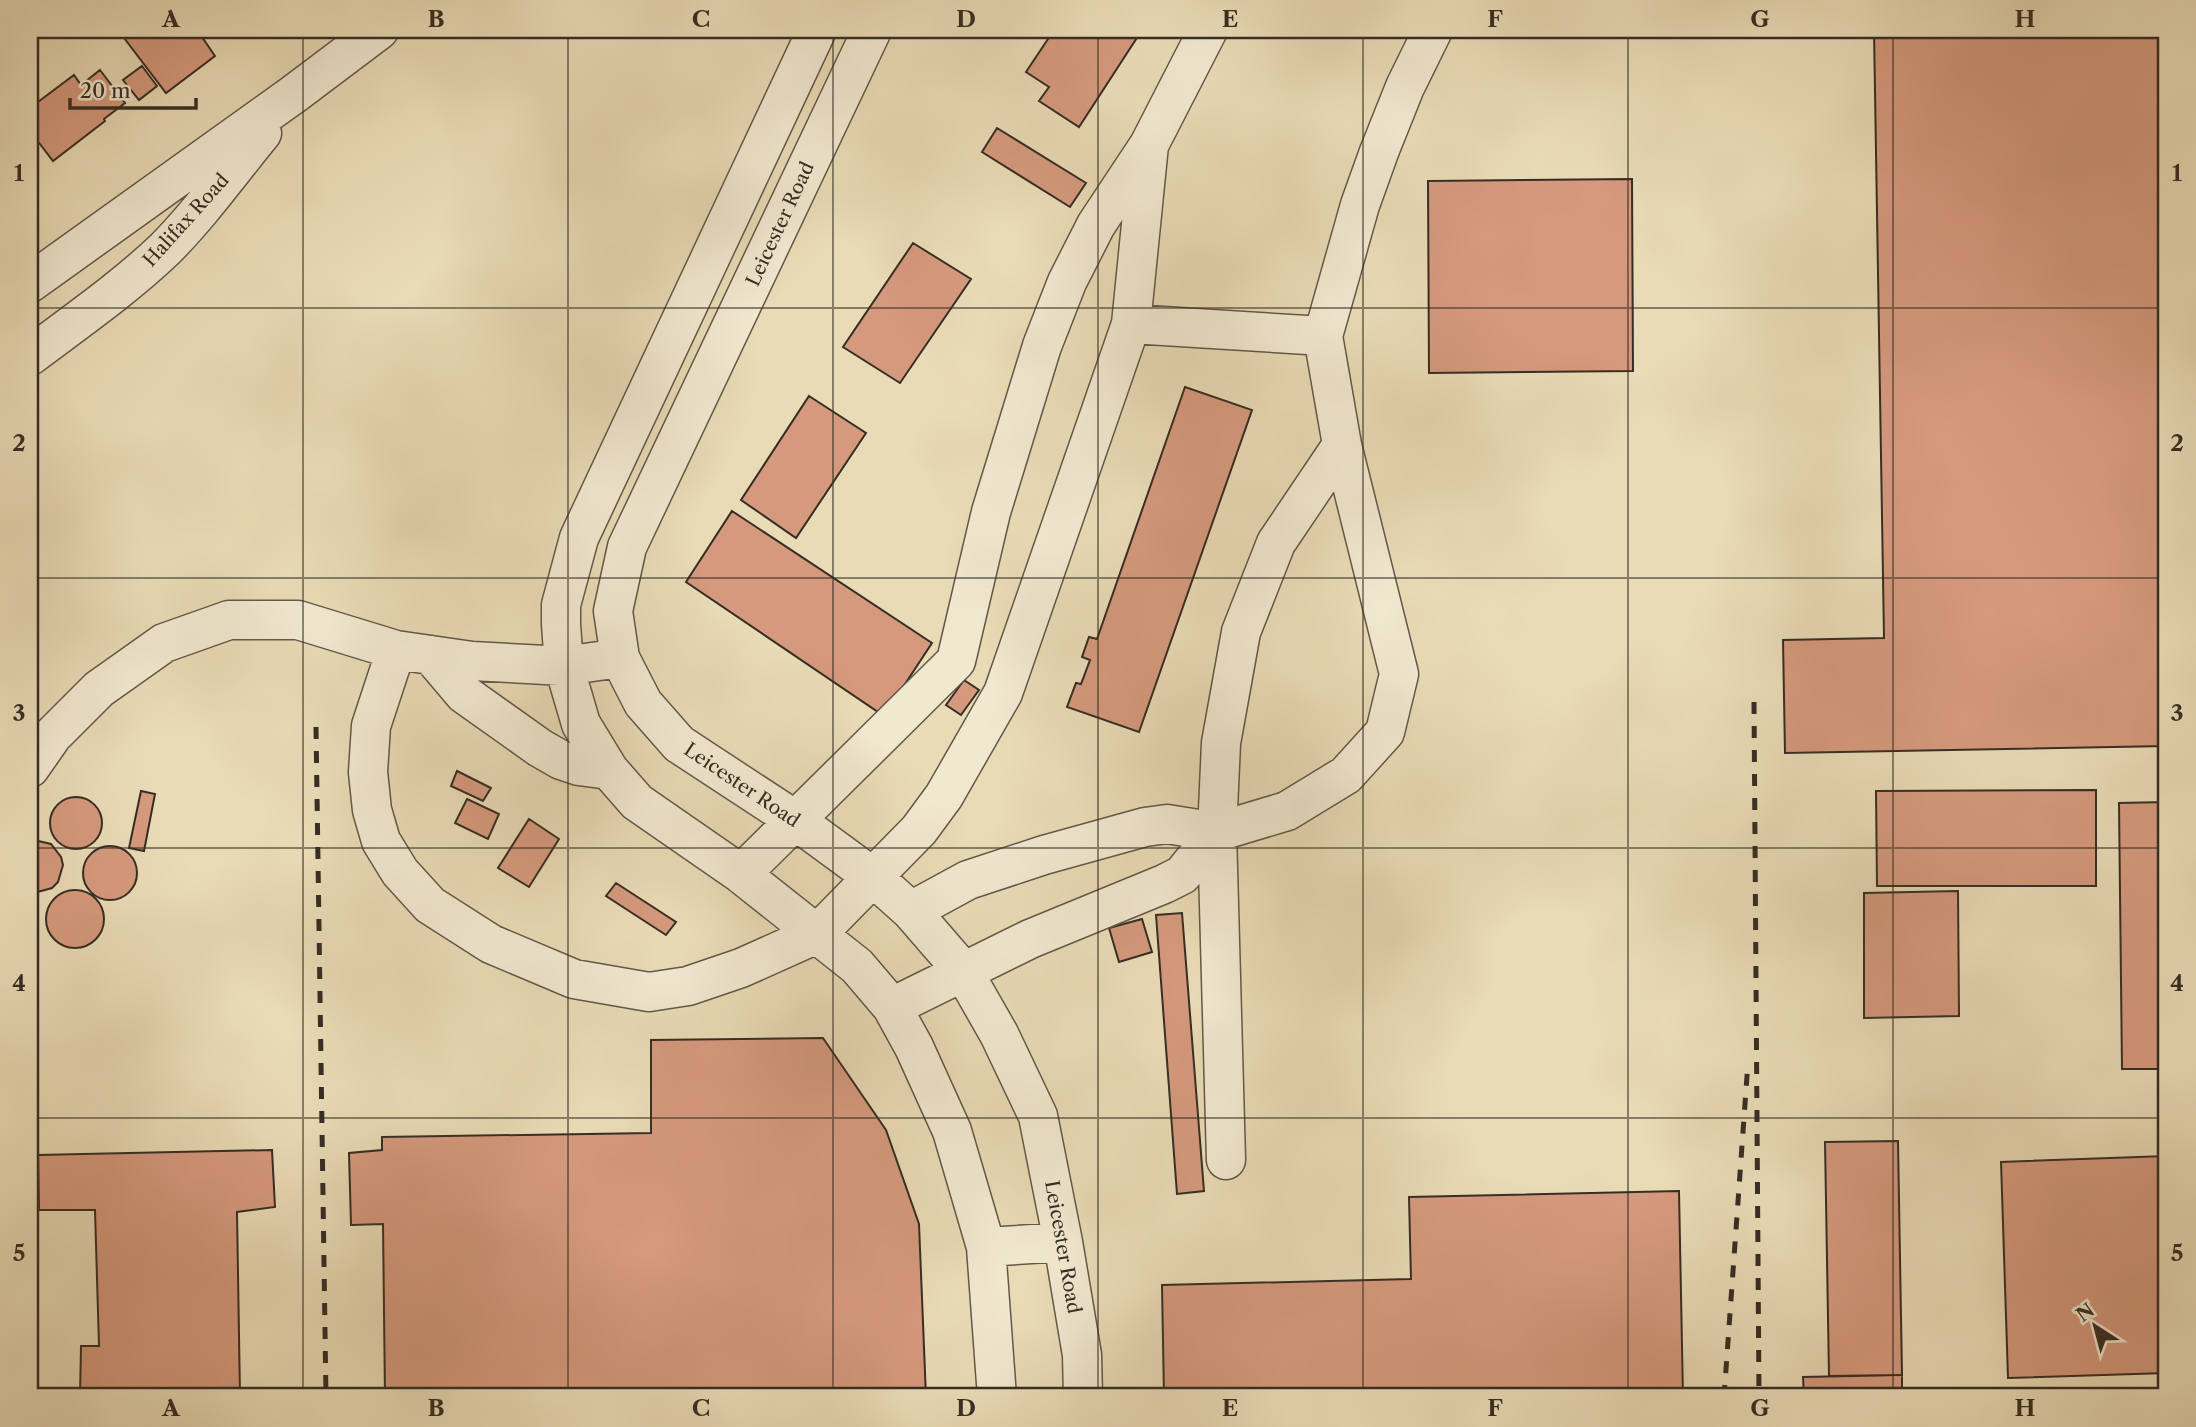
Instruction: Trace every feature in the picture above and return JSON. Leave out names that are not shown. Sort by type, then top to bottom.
[{"type":"street","name":"Halifax Road","points":[[30,283],[379,30]]},
{"type":"street","points":[[817,30],[579,538],[561,605],[564,666],[581,723],[609,770],[637,802],[741,874],[857,966],[892,1007],[953,1131],[986,1247],[997,1397]]},
{"type":"street","name":"Leicester Road","points":[[872,30],[627,547],[613,611],[620,658],[643,703],[679,744],[795,820],[874,878],[911,911],[963,971],[999,1034],[1038,1116],[1082,1355],[1083,1397]]},
{"type":"street","points":[[741,874],[956,661],[991,512],[1042,346],[1067,282],[1097,225],[1149,145],[1208,30]]},
{"type":"street","points":[[911,911],[968,880],[1044,855],[1145,827],[1167,824],[1217,832],[1287,811],[1346,775],[1385,732],[1399,674],[1342,445],[1323,336],[1375,162],[1405,87],[1433,30]]},
{"type":"street","name":"Halifax Road","points":[[30,356],[131,279],[165,248],[294,94]]},
{"type":"street","points":[[413,653],[371,726],[368,772],[372,810],[381,841],[400,872],[430,905],[491,944],[574,979],[649,992],[688,986],[741,968],[817,934],[919,830],[944,796],[1003,693],[1131,324],[1149,145]]},
{"type":"street","points":[[1131,324],[1323,336]]},
{"type":"street","points":[[1226,1160],[1217,832],[1221,743],[1241,632],[1276,543],[1342,445]]},
{"type":"street","points":[[30,768],[53,735],[99,689],[164,643],[229,620],[298,620],[413,653],[472,661],[564,666],[620,658]]},
{"type":"street","points":[[413,653],[464,694],[540,748],[579,766],[609,770]]},
{"type":"street","points":[[892,1007],[1030,939],[1182,875],[1217,832]]},
{"type":"street","points":[[986,1247],[1063,1242]]},
{"type":"building","points":[[118,30],[204,30],[206,33],[202,37],[215,56],[166,93]]},
{"type":"building","points":[[1054,30],[1142,30],[1079,127],[1039,101],[1049,87],[1026,72]]},
{"type":"building","points":[[1874,30],[2166,30],[2166,746],[1785,753],[1783,640],[1884,638]]},
{"type":"building","points":[[142,66],[157,86],[139,100],[123,80]]},
{"type":"building","points":[[100,70],[125,103],[53,161],[30,131],[30,108],[74,75],[81,85]]},
{"type":"building","points":[[997,128],[1086,183],[1070,207],[982,152]]},
{"type":"building","points":[[1632,179],[1633,371],[1429,373],[1428,181]]},
{"type":"building","points":[[913,243],[971,279],[900,383],[843,347]]},
{"type":"building","points":[[1185,387],[1252,410],[1139,732],[1067,707],[1076,683],[1081,684],[1090,660],[1082,657],[1089,637],[1097,639]]},
{"type":"building","points":[[809,396],[866,433],[796,538],[741,500]]},
{"type":"building","points":[[732,511],[932,643],[884,716],[686,582]]},
{"type":"building","points":[[964,680],[979,690],[961,715],[946,705]]},
{"type":"building","points":[[457,771],[491,788],[483,801],[451,786]]},
{"type":"building","points":[[2096,790],[2096,886],[1877,886],[1876,791]]},
{"type":"building","points":[[141,791],[155,794],[144,851],[129,848]]},
{"type":"building","points":[[76,797],[86,799],[94,805],[100,813],[100,833],[94,841],[86,847],[76,849],[66,847],[58,841],[52,833],[50,823],[52,813],[58,805],[66,799]]},
{"type":"building","points":[[467,799],[499,814],[488,839],[455,823]]},
{"type":"building","points":[[2166,802],[2166,1069],[2122,1069],[2119,803]]},
{"type":"building","points":[[529,819],[559,839],[529,887],[498,868]]},
{"type":"building","points":[[30,841],[51,844],[61,857],[63,865],[58,882],[52,888],[34,893],[30,892]]},
{"type":"building","points":[[110,846],[129,854],[137,873],[129,892],[110,900],[91,892],[83,873],[91,854]]},
{"type":"building","points":[[616,883],[676,922],[666,935],[606,896]]},
{"type":"building","points":[[75,890],[86,892],[99,903],[104,919],[102,930],[91,943],[75,948],[64,946],[51,935],[46,919],[48,908],[59,895]]},
{"type":"building","points":[[1958,891],[1959,1016],[1864,1018],[1864,893]]},
{"type":"building","points":[[1182,913],[1204,1191],[1177,1194],[1156,915]]},
{"type":"building","points":[[1142,919],[1152,952],[1119,962],[1109,928]]},
{"type":"building","points":[[823,1038],[886,1130],[919,1224],[926,1397],[385,1397],[383,1224],[351,1225],[349,1153],[382,1150],[382,1137],[651,1133],[651,1040]]},
{"type":"building","points":[[1898,1141],[1902,1375],[1829,1376],[1825,1142]]},
{"type":"building","points":[[272,1150],[275,1207],[237,1212],[240,1397],[80,1397],[81,1346],[99,1346],[95,1210],[39,1210],[38,1155]]},
{"type":"building","points":[[2166,1156],[2166,1373],[2008,1378],[2001,1162]]},
{"type":"building","points":[[1679,1191],[1683,1397],[1164,1397],[1162,1285],[1411,1279],[1409,1197]]},
{"type":"building","points":[[1902,1375],[1902,1397],[1804,1397],[1803,1377]]},
{"type":"railway","points":[[1754,702],[1759,1397]]},
{"type":"railway","points":[[316,727],[326,1397]]},
{"type":"railway","points":[[1724,1397],[1748,1062]]}]
